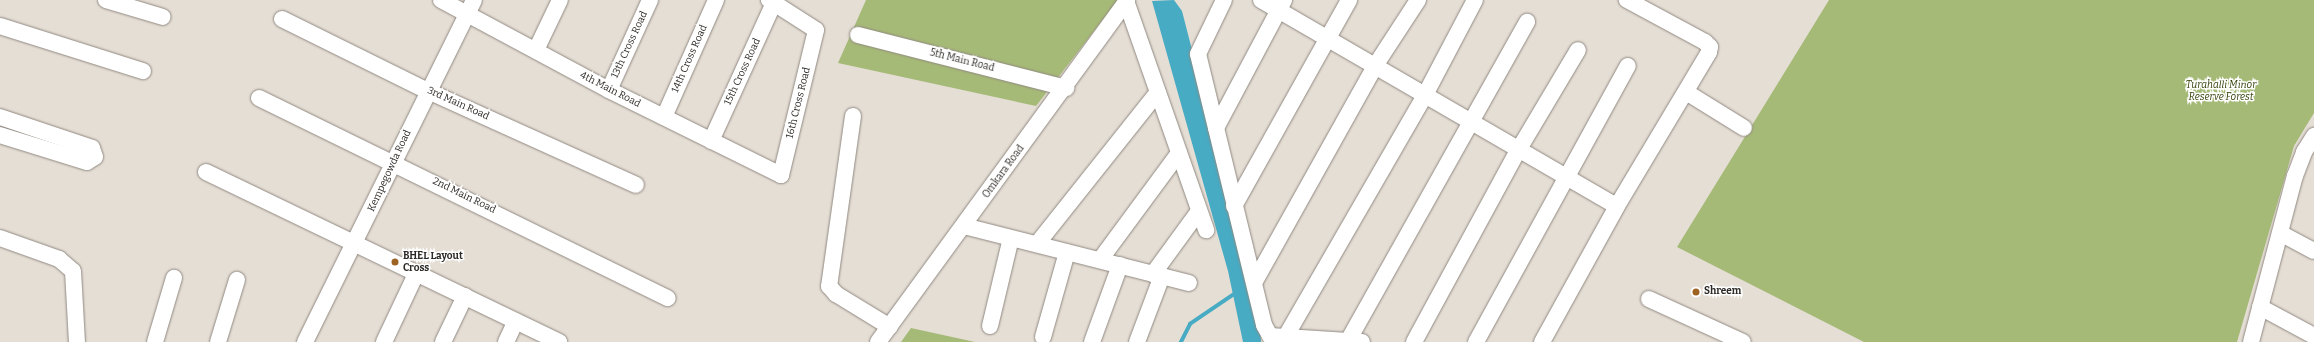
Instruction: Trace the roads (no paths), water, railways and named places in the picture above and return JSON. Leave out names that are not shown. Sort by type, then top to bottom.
[{"type":"street","points":[[106,0],[163,17]]},
{"type":"street","name":"4th Main Road","points":[[440,0],[609,90],[781,175]]},
{"type":"street","name":"Kempegowda Road","points":[[305,342],[356,243],[428,91],[474,0]]},
{"type":"street","points":[[536,50],[560,0]]},
{"type":"street","name":"13th Cross Road","points":[[609,90],[650,0]]},
{"type":"street","name":"14th Cross Road","points":[[664,117],[716,0]]},
{"type":"street","points":[[1127,0],[1206,230]]},
{"type":"street","name":"Omkara Road","points":[[878,342],[1066,88],[1127,0]]},
{"type":"street","points":[[1224,0],[1198,54],[1234,206],[1270,336],[1355,341],[1470,121],[1527,22]]},
{"type":"street","points":[[1261,0],[1281,5],[1326,38],[1617,206]]},
{"type":"street","points":[[1234,206],[1326,38],[1350,0]]},
{"type":"street","points":[[1255,281],[1375,66],[1418,0]]},
{"type":"street","points":[[1286,336],[1425,95],[1475,0]]},
{"type":"street","points":[[1547,340],[1617,206],[1710,52],[1710,47],[1627,0]]},
{"type":"street","name":"16th Cross Road","points":[[772,1],[816,30],[781,175]]},
{"type":"street","name":"15th Cross Road","points":[[711,141],[772,1]]},
{"type":"street","points":[[1216,128],[1281,5]]},
{"type":"street","name":"3rd Main Road","points":[[282,19],[428,91],[636,185]]},
{"type":"street","points":[[0,26],[143,71]]},
{"type":"street","name":"5th Main Road","points":[[858,35],[1066,88]]},
{"type":"street","points":[[1414,342],[1519,149],[1578,50]]},
{"type":"street","points":[[1476,342],[1628,66]]},
{"type":"street","points":[[1037,244],[1158,92]]},
{"type":"street","points":[[1686,92],[1744,128]]},
{"type":"street","name":"2nd Main Road","points":[[258,98],[395,162],[668,298]]},
{"type":"street","points":[[853,116],[829,286],[836,294],[890,327]]},
{"type":"street","points":[[0,117],[92,148],[95,157],[87,162],[0,135]]},
{"type":"street","points":[[2250,342],[2280,233],[2309,155],[2314,136]]},
{"type":"street","points":[[1100,260],[1179,153]]},
{"type":"street","points":[[206,172],[417,272],[559,342]]},
{"type":"street","points":[[1138,342],[1157,275],[1199,212]]},
{"type":"street","points":[[964,226],[1189,283]]},
{"type":"street","points":[[2280,233],[2314,251]]},
{"type":"street","points":[[0,238],[59,259],[73,271],[77,342]]},
{"type":"street","points":[[990,326],[1011,238]]},
{"type":"street","points":[[1043,337],[1068,252]]},
{"type":"street","points":[[1092,342],[1120,265]]},
{"type":"street","points":[[384,342],[417,272]]},
{"type":"street","points":[[155,342],[174,278]]},
{"type":"street","points":[[218,342],[237,280]]},
{"type":"street","points":[[443,342],[465,296]]},
{"type":"street","points":[[1649,299],[1742,342]]},
{"type":"street","points":[[2260,307],[2314,336]]},
{"type":"street","points":[[506,342],[516,321]]},
{"type":"water","points":[[1174,0],[1182,11],[1259,310],[1261,342],[1243,342],[1228,271],[1152,1]]},
{"type":"waterway","points":[[1181,342],[1190,324],[1237,292]]},
{"type":"place","name":"BHEL Layout Cross","points":[[395,262]]},
{"type":"place","name":"Shreem","points":[[1696,292]]},
{"type":"park label","name":"Turahalli Minor Reserve Forest","points":[[2221,90]]}]
